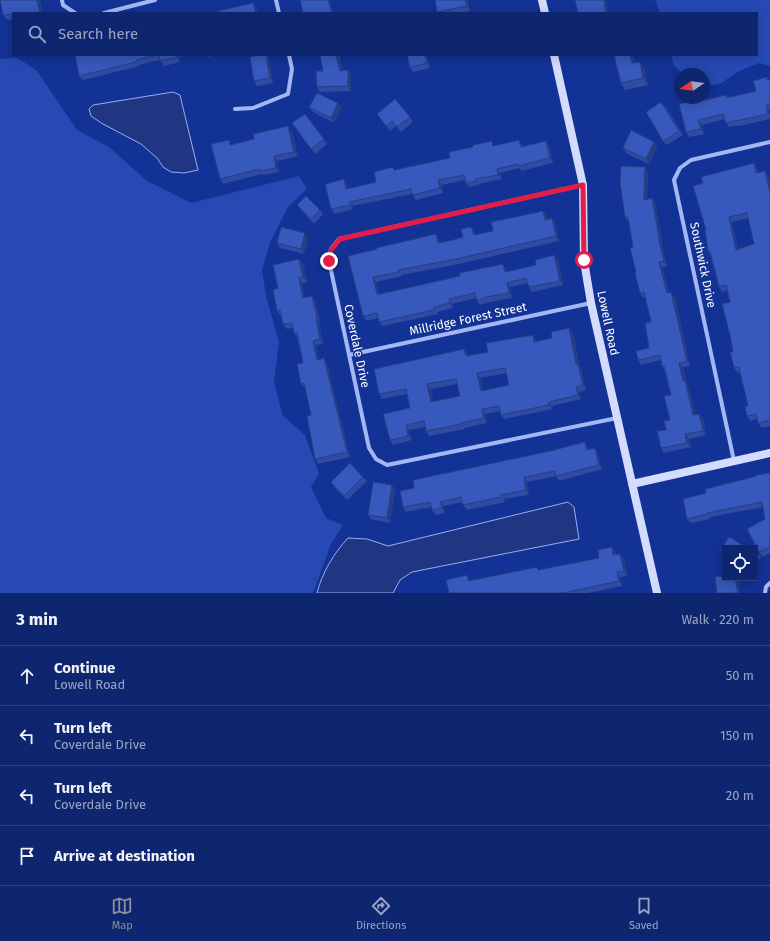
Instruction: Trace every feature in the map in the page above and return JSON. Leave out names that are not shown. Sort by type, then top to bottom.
[{"type":"street","points":[[62,0],[63,4],[74,12]]},
{"type":"street","points":[[108,12],[155,0]]},
{"type":"street","points":[[276,0],[279,12]]},
{"type":"street","points":[[542,0],[545,12]]},
{"type":"street","points":[[235,109],[253,108],[288,94],[292,69],[289,56]]},
{"type":"street","name":"Lowell Road","points":[[554,56],[583,185],[584,260],[591,303],[657,593]]},
{"type":"street","name":"Southwick Drive","points":[[734,461],[674,180],[680,168],[692,160],[770,142]]},
{"type":"street","name":"Coverdale Drive","points":[[583,185],[340,239],[331,250],[329,261],[369,448],[376,459],[387,465],[617,418]]},
{"type":"street","name":"Millridge Forest Street","points":[[349,355],[591,303]]},
{"type":"street","points":[[632,484],[770,453]]},
{"type":"street","points":[[765,593],[766,587],[770,583]]},
{"type":"shaded area","points":[[655,0],[770,0],[770,66],[759,63],[739,71],[720,84],[710,85],[710,68],[676,68],[674,66],[671,56],[758,56],[758,12],[660,12]]},
{"type":"shaded area","points":[[18,58],[37,71],[77,130],[109,147],[147,181],[191,203],[299,176],[307,189],[288,207],[270,243],[262,270],[266,296],[279,342],[274,382],[283,416],[305,435],[319,474],[311,487],[326,518],[343,525],[331,544],[313,593],[0,593],[0,59]]},
{"type":"shaded area","points":[[173,92],[180,95],[198,170],[184,173],[171,172],[163,167],[157,158],[141,144],[91,116],[89,109],[93,105]]},
{"type":"shaded area","points":[[568,502],[574,507],[579,539],[412,572],[400,580],[393,593],[317,593],[329,564],[348,538],[367,539],[388,546]]},
{"type":"building","points":[[0,0],[37,0],[40,12],[12,12],[12,18],[11,14],[3,15]]},
{"type":"building","points":[[300,0],[328,0],[332,12],[303,12]]},
{"type":"building","points":[[435,0],[465,0],[467,6],[437,12]]},
{"type":"building","points":[[575,0],[604,0],[606,12],[578,12]]},
{"type":"building","points":[[253,3],[256,12],[218,12]]},
{"type":"building","points":[[75,56],[153,56],[136,60],[136,62],[79,76]]},
{"type":"building","points":[[159,56],[177,57],[160,61]]},
{"type":"building","points":[[266,56],[270,78],[254,81],[250,57]]},
{"type":"building","points":[[320,56],[336,56],[340,71],[348,70],[348,86],[317,87],[316,71],[323,71]]},
{"type":"building","points":[[407,56],[425,56],[427,63],[410,67]]},
{"type":"building","points":[[614,56],[630,56],[632,63],[640,62],[643,78],[621,83]]},
{"type":"building","points":[[767,77],[767,80],[770,79],[770,104],[766,105],[768,114],[726,123],[723,114],[698,120],[701,129],[686,132],[679,104],[710,104],[710,99],[726,95],[727,98],[756,91],[753,81]]},
{"type":"building","points":[[317,93],[338,103],[331,118],[309,107]]},
{"type":"building","points":[[395,99],[410,117],[397,127],[392,121],[386,126],[377,114]]},
{"type":"building","points":[[661,102],[679,131],[663,141],[646,112]]},
{"type":"building","points":[[305,114],[324,139],[311,149],[292,123]]},
{"type":"building","points":[[288,126],[294,152],[274,156],[276,168],[260,171],[259,169],[220,179],[211,144],[229,140],[230,145],[254,139],[253,134]]},
{"type":"building","points":[[631,130],[654,142],[646,159],[623,148]]},
{"type":"building","points":[[519,140],[521,147],[546,141],[550,158],[518,166],[518,164],[497,169],[498,175],[475,179],[476,181],[466,183],[464,175],[438,180],[440,188],[413,195],[411,189],[349,202],[350,205],[331,209],[325,184],[344,179],[346,189],[376,182],[374,172],[393,167],[394,170],[450,158],[449,152],[473,147],[473,145],[492,141],[493,146]]},
{"type":"building","points":[[754,163],[756,173],[765,171],[770,193],[770,420],[758,423],[756,414],[747,416],[745,407],[748,406],[739,367],[734,368],[730,352],[733,352],[730,335],[722,304],[730,302],[726,285],[719,287],[710,251],[708,251],[706,230],[693,186],[703,183],[701,177]],"holes":[[[747,213],[754,244],[736,250],[729,217]]]},
{"type":"building","points":[[621,166],[645,167],[644,200],[652,198],[658,237],[664,261],[659,262],[667,293],[671,292],[687,361],[679,363],[683,381],[685,380],[693,415],[699,414],[703,431],[685,434],[687,443],[661,448],[657,431],[666,430],[664,421],[670,420],[664,396],[671,395],[660,355],[638,360],[636,351],[649,348],[645,323],[651,322],[644,292],[640,293],[630,248],[633,247],[628,217],[625,217],[620,183]]},
{"type":"building","points":[[306,196],[320,210],[311,219],[297,205]]},
{"type":"building","points":[[543,211],[545,220],[552,218],[556,236],[456,259],[398,270],[399,272],[373,277],[377,294],[460,276],[459,273],[503,264],[505,272],[536,265],[535,260],[554,255],[560,281],[529,287],[526,278],[507,283],[509,293],[486,297],[477,301],[475,293],[449,299],[450,303],[434,307],[434,310],[379,322],[377,313],[363,316],[348,256],[436,234],[438,243],[453,240],[463,237],[461,229],[471,227],[474,235],[493,231],[491,222]]},
{"type":"building","points":[[281,227],[305,233],[301,249],[277,243]]},
{"type":"building","points":[[299,259],[303,277],[299,278],[303,298],[312,296],[317,317],[320,339],[313,341],[317,360],[324,358],[347,452],[315,459],[307,416],[311,415],[304,383],[301,384],[297,364],[303,363],[297,332],[294,333],[292,323],[283,324],[280,310],[277,311],[273,290],[278,288],[273,265]]},
{"type":"building","points":[[569,328],[576,364],[578,364],[583,385],[576,387],[578,395],[549,402],[549,405],[501,415],[499,406],[482,409],[484,418],[426,431],[424,421],[406,425],[408,436],[390,440],[383,414],[410,408],[406,389],[379,394],[374,369],[464,349],[466,356],[488,352],[486,343],[533,335],[534,342],[552,338],[551,332]],"holes":[[[505,368],[509,385],[481,391],[477,373]],[[456,379],[460,396],[431,402],[427,384]]]},
{"type":"building","points":[[585,442],[586,450],[595,448],[599,465],[556,476],[555,471],[524,477],[526,490],[501,495],[501,497],[463,505],[461,497],[440,502],[442,508],[432,510],[430,502],[403,507],[400,491],[414,488],[413,480],[550,451]]},
{"type":"building","points":[[350,463],[363,477],[344,496],[331,482]]},
{"type":"building","points":[[770,473],[770,547],[759,552],[758,545],[755,545],[747,529],[765,519],[762,502],[707,513],[687,519],[683,499],[706,493],[705,489]]},
{"type":"building","points":[[373,482],[392,485],[387,518],[368,515]]},
{"type":"building","points":[[729,537],[743,545],[724,545]]},
{"type":"building","points":[[612,547],[613,555],[620,554],[624,571],[617,572],[619,581],[563,593],[449,593],[446,580],[467,575],[468,581],[537,567],[538,570],[599,558],[598,550]]},
{"type":"building","points":[[722,576],[722,581],[736,581],[738,593],[717,593],[715,577]]},
{"type":"route","points":[[329,261],[331,250],[340,239],[583,185],[584,260]]}]
